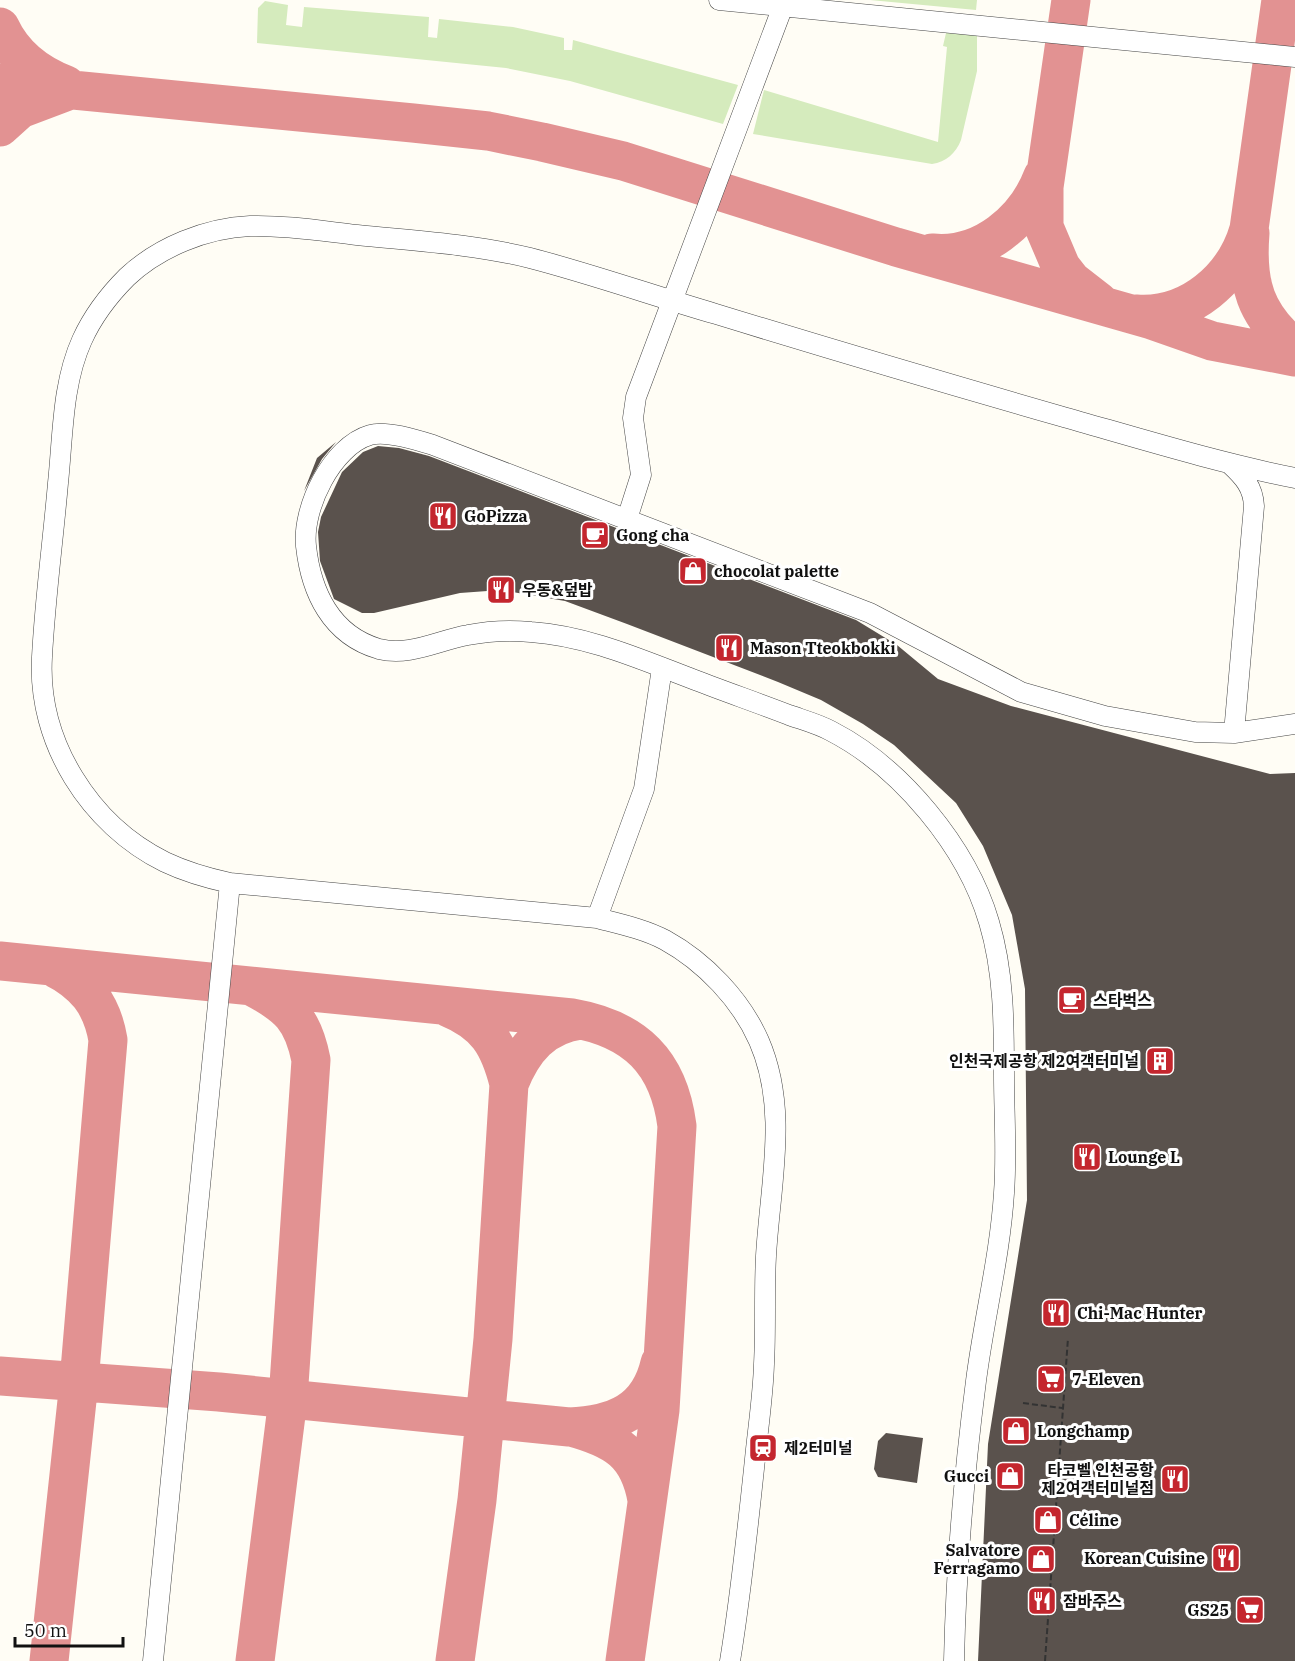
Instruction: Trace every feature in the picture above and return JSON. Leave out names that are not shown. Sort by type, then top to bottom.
[{"type":"lane","points":[[719,0],[1295,57]]},
{"type":"lane","points":[[627,519],[641,475],[633,418],[636,397],[783,6]]},
{"type":"lane","points":[[730,1661],[751,1498],[764,1365],[766,1257],[777,1112],[774,1091],[759,1040],[739,1006],[693,958],[665,940],[641,929],[597,918],[230,883],[195,875],[165,862],[138,846],[109,823],[88,800],[70,773],[56,740],[46,706],[41,668],[67,393],[82,340],[104,305],[125,279],[166,250],[196,237],[250,226],[463,246],[529,258],[1230,464],[1293,478]]},
{"type":"lane","points":[[954,1661],[956,1594],[976,1380],[1004,1193],[1003,1000],[990,924],[978,891],[936,823],[909,789],[875,759],[831,731],[573,636],[525,631],[469,635],[400,652],[380,649],[355,639],[336,624],[320,600],[311,578],[305,540],[309,512],[323,478],[333,463],[371,434],[404,437],[433,444],[870,613],[1021,692],[1105,716],[1195,732],[1234,734],[1295,724]]},
{"type":"lane","points":[[1230,464],[1247,482],[1253,495],[1254,506],[1234,734]]},
{"type":"lane","points":[[1254,506],[1269,487],[1293,478]]},
{"type":"lane","points":[[597,918],[644,789],[662,668]]},
{"type":"lane","points":[[153,1661],[230,883]]},
{"type":"path","points":[[1045,1661],[1068,1338]]},
{"type":"path","points":[[1023,1403],[1063,1408]]},
{"type":"green space","points":[[870,0],[977,0],[976,10]]},
{"type":"green space","points":[[265,1],[288,5],[286,25],[302,27],[304,7],[429,17],[428,37],[437,38],[439,19],[513,27],[564,38],[564,50],[572,50],[573,40],[738,85],[723,124],[570,81],[506,68],[257,43],[258,8]]},
{"type":"green space","points":[[946,33],[977,35],[977,71],[961,140],[946,159],[932,164],[753,134],[764,90],[938,142],[947,47],[943,46]]},
{"type":"building","points":[[336,442],[322,459],[304,491],[317,458]]},
{"type":"building","name":"인천국제공항 제2여객터미널","points":[[378,446],[399,448],[429,456],[856,620],[897,645],[938,679],[1011,706],[1270,774],[1295,773],[1295,1661],[978,1661],[988,1444],[1027,1200],[1025,989],[1012,915],[983,846],[956,803],[894,745],[863,724],[821,700],[627,624],[565,601],[501,590],[460,593],[374,613],[362,613],[334,599],[320,561],[318,532],[321,517],[342,472],[363,452]]},
{"type":"building","points":[[886,1433],[923,1438],[917,1483],[878,1477],[874,1469],[878,1441]]},
{"type":"taxiway","points":[[1071,0],[1044,187],[1044,227],[1061,267],[1072,281],[1099,302]]},
{"type":"taxiway","points":[[1136,314],[1156,314],[1192,302],[1221,278],[1233,264],[1242,247],[1249,229],[1281,0]]},
{"type":"taxiway","points":[[0,27],[19,55],[45,75],[66,85]]},
{"type":"taxiway","points":[[0,83],[488,131],[542,142],[623,161],[896,247],[1152,320],[1212,341],[1295,357]]},
{"type":"taxiway","points":[[0,127],[20,109],[65,92]]},
{"type":"taxiway","points":[[932,253],[950,253],[968,249],[985,243],[1000,233],[1026,208],[1043,176]]},
{"type":"taxiway","points":[[1250,233],[1250,268],[1256,297],[1271,323],[1295,348]]},
{"type":"taxiway","points":[[0,961],[572,1018],[614,1031],[631,1040],[645,1052],[657,1067],[666,1084],[673,1103],[677,1126],[660,1410],[625,1661]]},
{"type":"taxiway","points":[[49,1661],[79,1382],[108,1040],[101,1016],[90,996],[74,980],[53,967]]},
{"type":"taxiway","points":[[253,987],[276,1001],[292,1015],[304,1034],[311,1060],[288,1399],[255,1661]]},
{"type":"taxiway","points":[[447,1007],[472,1020],[489,1037],[501,1057],[509,1084],[493,1339],[477,1500],[455,1661]]},
{"type":"taxiway","points":[[509,1084],[521,1060],[536,1041],[556,1027],[581,1020]]},
{"type":"taxiway","points":[[0,1376],[219,1392],[569,1427],[601,1423],[627,1413],[647,1393],[655,1380],[660,1363]]},
{"type":"taxiway","points":[[571,1427],[600,1437],[623,1450],[638,1470],[647,1500]]},
{"type":"place","name":"GoPizza","points":[[443,516]]},
{"type":"place","name":"Gong cha","points":[[595,535]]},
{"type":"place","name":"chocolat palette","points":[[693,571]]},
{"type":"place","name":"우동&덮밥","points":[[501,590]]},
{"type":"place","name":"Mason Tteokbokki","points":[[729,648]]},
{"type":"place","name":"스타벅스","points":[[1072,1000]]},
{"type":"place","name":"인천국제공항 제2여객터미널","points":[[1160,1061]]},
{"type":"place","name":"Lounge L","points":[[1087,1157]]},
{"type":"place","name":"Chi-Mac Hunter","points":[[1056,1313]]},
{"type":"place","name":"7-Eleven","points":[[1051,1379]]},
{"type":"place","name":"Longchamp","points":[[1016,1431]]},
{"type":"place","name":"제2터미널","points":[[763,1448]]},
{"type":"place","name":"Gucci","points":[[1010,1476]]},
{"type":"place","name":"타코벨 인천공항 제2여객터미널점","points":[[1175,1479]]},
{"type":"place","name":"Céline","points":[[1048,1520]]},
{"type":"place","name":"Korean Cuisine","points":[[1226,1558]]},
{"type":"place","name":"Salvatore Ferragamo","points":[[1041,1559]]},
{"type":"place","name":"잠바주스","points":[[1042,1601]]},
{"type":"place","name":"GS25","points":[[1250,1610]]}]
